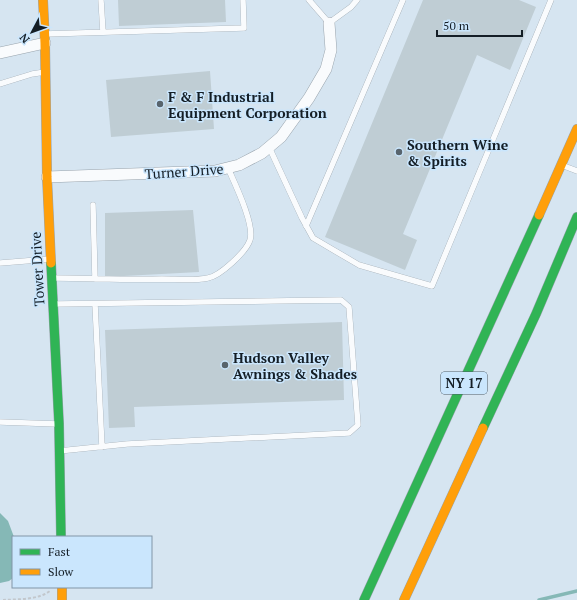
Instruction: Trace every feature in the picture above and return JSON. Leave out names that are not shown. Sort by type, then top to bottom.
[{"type":"main road","name":"Tower Drive","points":[[43,0],[46,72],[47,177],[59,424],[61,536]]},
{"type":"main road","name":"NY 17","points":[[364,600],[577,129]]},
{"type":"main road","name":"NY 17","points":[[404,600],[536,314],[577,217]]},
{"type":"main road","points":[[62,588],[62,600]]},
{"type":"street","name":"Turner Drive","points":[[47,177],[215,171],[239,165],[262,153],[281,137],[309,98],[326,69],[331,50],[328,24]]},
{"type":"street","points":[[0,53],[45,38]]},
{"type":"lane","points":[[101,0],[103,32]]},
{"type":"lane","points":[[45,38],[103,32],[244,28],[243,0]]},
{"type":"lane","points":[[309,0],[328,24],[351,7],[357,0]]},
{"type":"lane","points":[[306,226],[402,0]]},
{"type":"lane","points":[[269,147],[313,238],[359,265],[432,286],[552,0]]},
{"type":"lane","points":[[0,84],[32,74],[46,72]]},
{"type":"lane","points":[[562,165],[577,171]]},
{"type":"lane","points":[[52,278],[108,280],[209,278],[223,271],[240,255],[250,240],[250,224],[228,168]]},
{"type":"lane","points":[[93,205],[95,279]]},
{"type":"lane","points":[[0,263],[51,259]]},
{"type":"lane","points":[[53,304],[341,300],[349,307],[358,425],[349,433],[127,444],[59,451]]},
{"type":"lane","points":[[95,304],[102,447]]},
{"type":"lane","points":[[0,422],[59,424]]},
{"type":"path","points":[[3,600],[40,597],[44,596],[52,588]]},
{"type":"shaded area","points":[[0,513],[8,521],[14,536],[12,536],[12,579],[0,583]]},
{"type":"building","points":[[118,0],[225,0],[226,22],[119,26]]},
{"type":"building","name":"Southern Wine & Spirits","points":[[423,0],[519,0],[536,7],[510,70],[477,55],[403,234],[417,240],[405,270],[325,237]]},
{"type":"building","name":"F & F Industrial Equipment Corporation","points":[[210,71],[214,129],[111,137],[106,80]]},
{"type":"building","points":[[193,210],[199,272],[105,277],[105,213]]},
{"type":"building","name":"Hudson Valley Awnings & Shades","points":[[342,322],[344,400],[134,407],[135,427],[109,428],[105,330]]},
{"type":"waterway","points":[[539,600],[577,591]]},
{"type":"traffic: fast","points":[[364,600],[539,215]]},
{"type":"traffic: fast","points":[[483,428],[536,314],[577,217]]},
{"type":"traffic: fast","points":[[51,263],[59,424],[61,536]]},
{"type":"traffic: slow","points":[[43,0],[47,177],[51,263]]},
{"type":"traffic: slow","points":[[539,215],[577,129]]},
{"type":"traffic: slow","points":[[404,600],[483,428]]},
{"type":"traffic: slow","points":[[62,588],[62,600]]},
{"type":"place","name":"F & F Industrial Equipment Corporation","points":[[160,104]]},
{"type":"place","name":"Southern Wine & Spirits","points":[[399,152]]},
{"type":"place","name":"Hudson Valley Awnings & Shades","points":[[225,365]]}]
